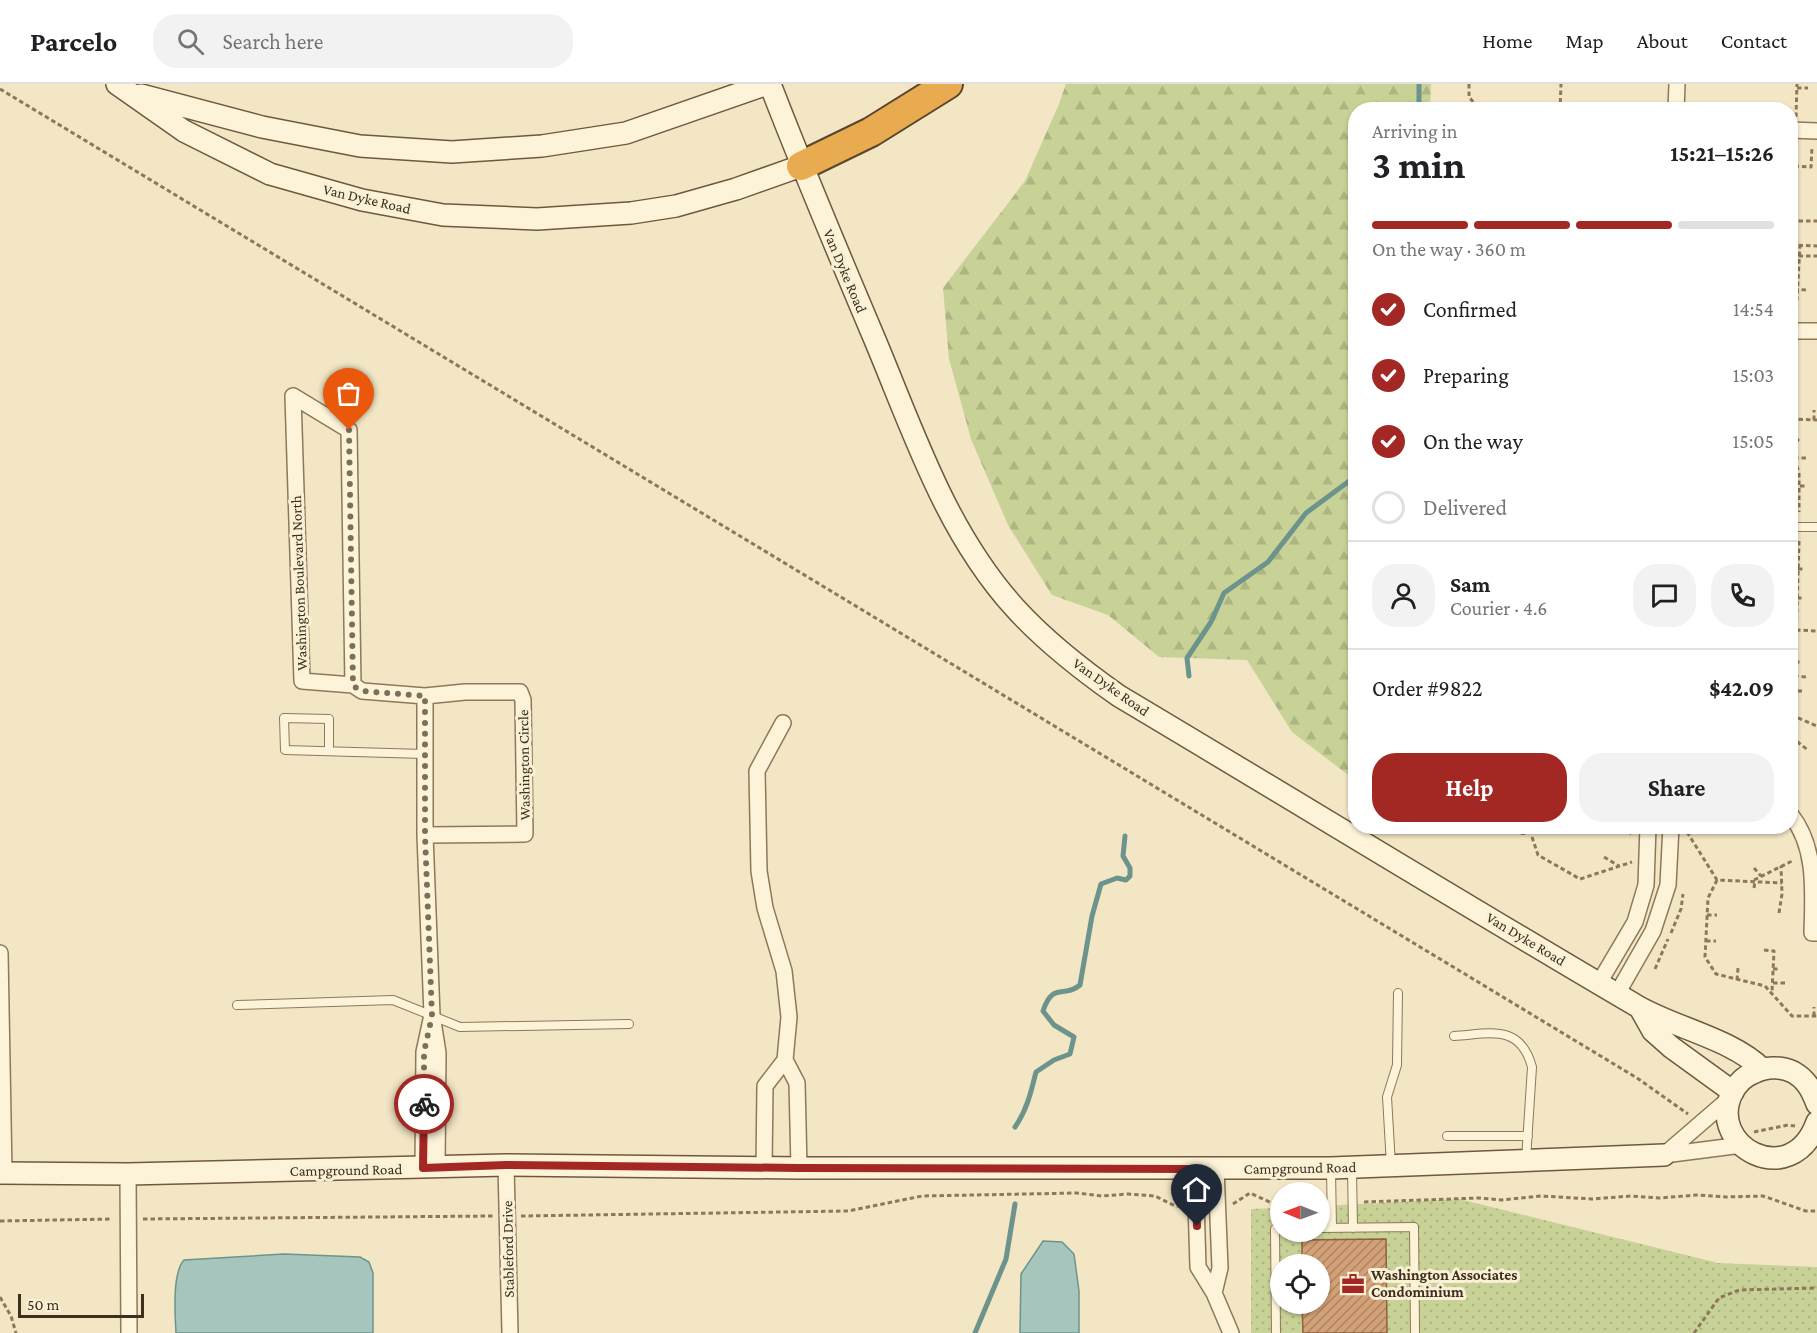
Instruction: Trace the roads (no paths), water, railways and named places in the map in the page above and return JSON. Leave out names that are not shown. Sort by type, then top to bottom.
[{"type":"highway","points":[[801,166],[871,132],[948,84]]},
{"type":"street","name":"Van Dyke Road","points":[[125,86],[262,127],[360,146],[452,152],[542,146],[626,133],[769,84],[906,420],[940,494],[976,558],[1015,608],[1078,667],[1119,696],[1348,833]]},
{"type":"street","points":[[1677,84],[1677,102]]},
{"type":"street","name":"Van Dyke Road","points":[[125,86],[184,131],[270,174],[362,200],[444,215],[537,219],[632,213],[676,206],[736,189],[801,166]]},
{"type":"street","points":[[1798,133],[1814,136]]},
{"type":"street","points":[[1798,327],[1817,331]]},
{"type":"street","name":"Washington Boulevard North","points":[[353,686],[349,430],[293,396],[302,681],[353,686],[362,691],[425,696]]},
{"type":"street","name":"Washington Circle","points":[[425,696],[465,692],[520,692],[523,700],[525,834],[425,835]]},
{"type":"street","points":[[425,696],[425,835],[432,1016],[424,1052],[430,1168]]},
{"type":"street","points":[[764,1168],[765,1086],[785,1060],[789,1017],[784,971],[765,908],[759,871],[757,771],[783,723]]},
{"type":"street","points":[[1798,823],[1809,850],[1813,875],[1812,933],[1817,933]]},
{"type":"street","name":"Van Dyke Road","points":[[1350,834],[1639,1007],[1737,1050],[1753,1059],[1762,1069]]},
{"type":"street","points":[[1608,988],[1635,921],[1646,885],[1648,834]]},
{"type":"street","points":[[1608,988],[1653,931],[1668,885],[1678,834]]},
{"type":"street","points":[[0,953],[2,1173]]},
{"type":"street","name":"Van Dyke Road","points":[[1639,1007],[1653,1031],[1732,1095]]},
{"type":"street","points":[[785,1060],[797,1083],[799,1168]]},
{"type":"street","points":[[1816,1125],[1804,1146],[1792,1154],[1778,1158],[1763,1157],[1749,1152],[1736,1137],[1727,1113],[1737,1085],[1748,1075],[1762,1069],[1778,1068],[1792,1072],[1804,1080],[1813,1092],[1817,1104]]},
{"type":"street","points":[[1664,1155],[1732,1095]]},
{"type":"street","name":"Campground Road","points":[[2,1173],[128,1174],[506,1165],[764,1168],[1352,1168],[1664,1155],[1736,1137]]},
{"type":"street","points":[[1792,1154],[1817,1155]]},
{"type":"street","name":"Stableford Drive","points":[[506,1165],[501,1216],[510,1333]]},
{"type":"street","points":[[1195,1169],[1198,1267],[1214,1293],[1231,1333]]},
{"type":"street","points":[[1214,1293],[1220,1268],[1216,1169]]},
{"type":"street","points":[[128,1174],[129,1333]]},
{"type":"street","points":[[1197,1226],[1219,1226]]},
{"type":"lane","points":[[1798,527],[1817,527]]},
{"type":"lane","points":[[329,751],[329,719],[284,718],[285,750],[424,754]]},
{"type":"lane","points":[[1391,1166],[1387,1097],[1397,1065],[1398,993]]},
{"type":"lane","points":[[237,1005],[393,1000],[460,1027],[629,1024]]},
{"type":"lane","points":[[1454,1036],[1506,1034],[1514,1038],[1529,1056],[1532,1067],[1526,1162]]},
{"type":"lane","points":[[1447,1136],[1528,1136]]},
{"type":"lane","points":[[1331,1168],[1332,1228],[1414,1227],[1415,1333]]},
{"type":"lane","points":[[1352,1168],[1353,1228]]},
{"type":"lane","points":[[1275,1242],[1276,1333]]},
{"type":"water","points":[[1043,1241],[1062,1242],[1074,1254],[1079,1291],[1079,1333],[1020,1333],[1021,1274]]},
{"type":"water","points":[[284,1254],[360,1257],[369,1262],[373,1273],[373,1333],[176,1333],[176,1284],[180,1266],[184,1260]]},
{"type":"waterway","points":[[1419,84],[1419,102]]},
{"type":"waterway","points":[[1189,676],[1187,658],[1211,622],[1224,593],[1268,562],[1306,513],[1348,482]]},
{"type":"waterway","points":[[1015,1127],[1026,1107],[1036,1072],[1054,1060],[1070,1054],[1074,1037],[1054,1025],[1043,1011],[1055,993],[1069,991],[1080,985],[1092,916],[1101,884],[1117,878],[1126,880],[1130,876],[1130,868],[1123,856],[1125,836]]},
{"type":"waterway","points":[[975,1333],[1006,1259],[1015,1204]]},
{"type":"place","name":"Washington Associates Condominium","points":[[1353,1284]]}]
